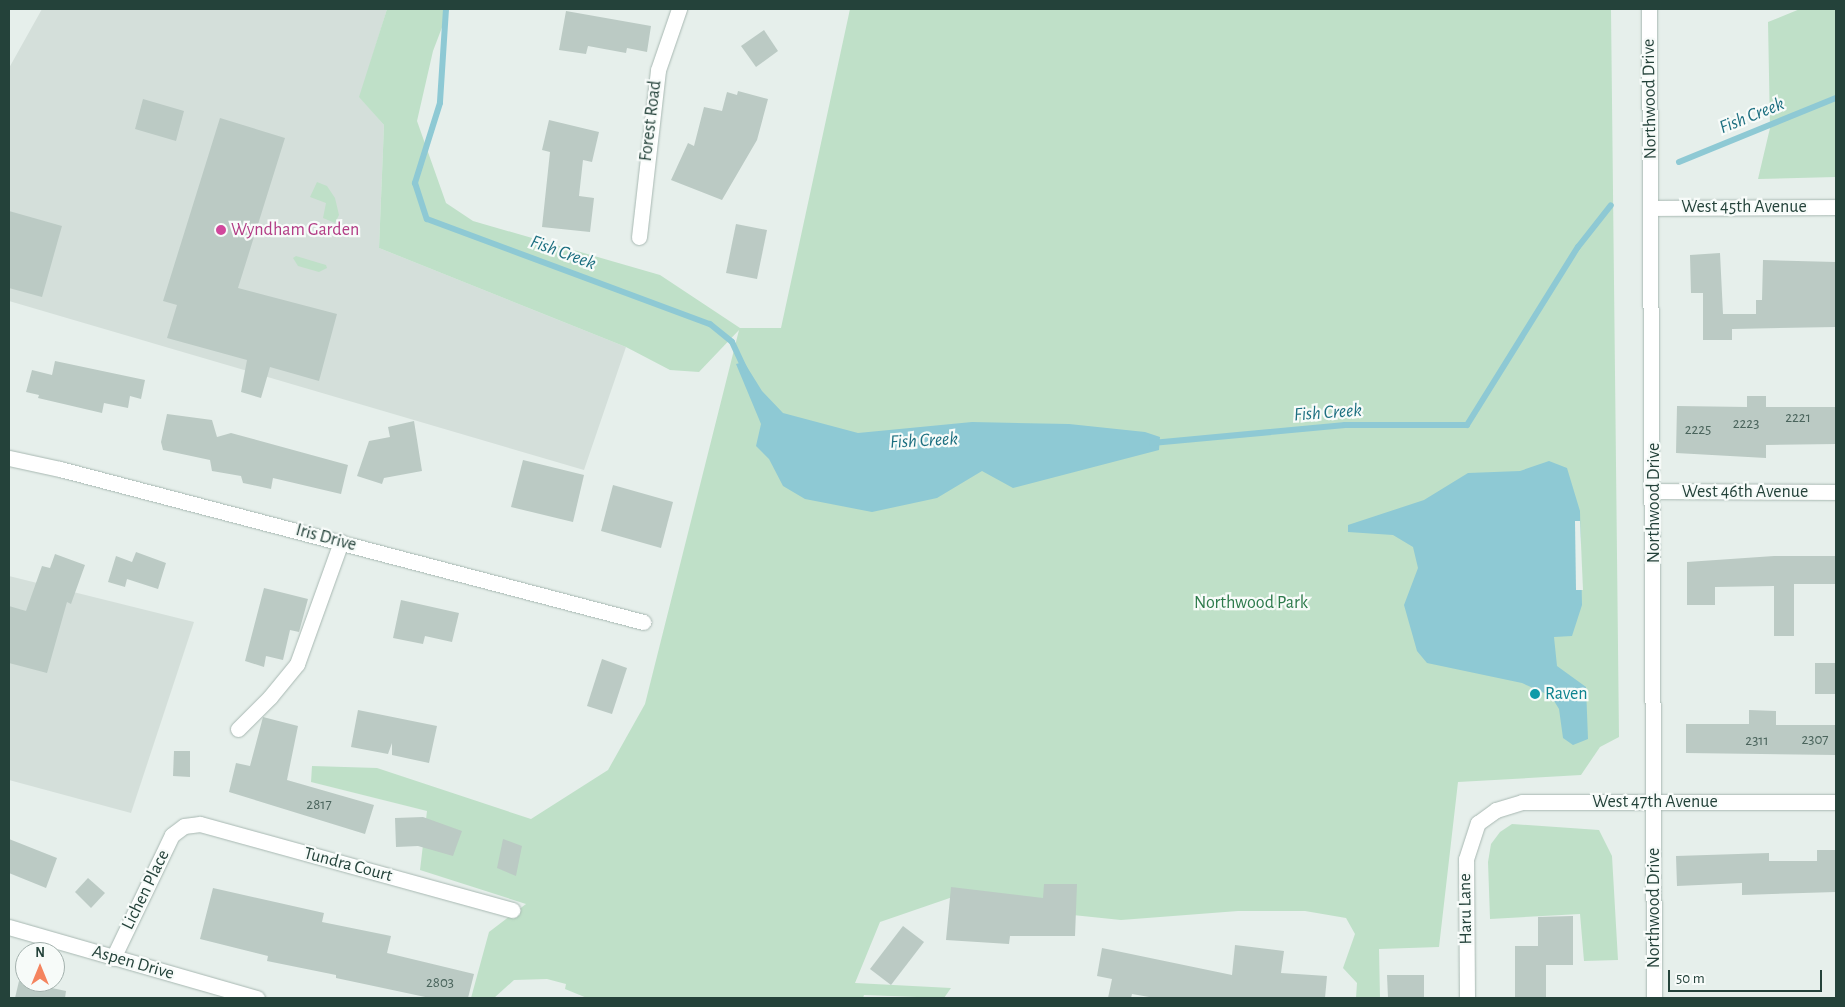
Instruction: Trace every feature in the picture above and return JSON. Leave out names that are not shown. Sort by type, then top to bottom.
[{"type":"street","name":"Forest Road","points":[[640,237],[658,70],[679,9]]},
{"type":"street","name":"Northwood Drive","points":[[1649,9],[1654,491],[1654,998]]},
{"type":"street","name":"West 45th Avenue","points":[[1652,208],[1836,207]]},
{"type":"street","name":"Iris Drive","points":[[9,458],[60,468],[643,622]]},
{"type":"street","name":"West 46th Avenue","points":[[1654,491],[1836,492]]},
{"type":"street","points":[[238,729],[270,697],[297,664],[340,542]]},
{"type":"street","name":"West 47th Avenue","points":[[1478,823],[1496,810],[1522,802],[1836,802]]},
{"type":"street","name":"Haru Lane","points":[[1467,998],[1466,859],[1478,823]]},
{"type":"street","name":"Tundra Court","points":[[184,826],[200,824],[512,910]]},
{"type":"street","name":"Lichen Place","points":[[113,958],[172,835],[184,826]]},
{"type":"street","name":"Aspen Drive","points":[[9,927],[257,998]]},
{"type":"shaded area","points":[[42,9],[387,9],[360,97],[384,125],[379,248],[626,347],[584,470],[9,301],[9,68]]},
{"type":"shaded area","points":[[9,576],[194,622],[131,813],[9,780]]},
{"type":"green space","name":"Northwood Park","points":[[387,9],[449,9],[433,51],[417,121],[446,203],[473,221],[660,275],[740,328],[781,328],[850,9],[1611,9],[1619,737],[1600,747],[1581,775],[1458,782],[1439,947],[1379,949],[1380,998],[1356,998],[1357,983],[1343,968],[1355,934],[1346,918],[1305,911],[1238,911],[1121,920],[1034,911],[973,890],[880,922],[855,983],[951,988],[944,998],[864,995],[863,998],[587,998],[565,989],[566,984],[547,979],[514,980],[494,998],[471,998],[489,932],[526,904],[420,870],[427,811],[311,782],[312,766],[377,768],[531,819],[608,770],[645,704],[739,330],[699,372],[670,370],[626,347],[379,248],[384,125],[359,97]]},
{"type":"green space","points":[[1800,9],[1836,9],[1836,177],[1758,179],[1770,128],[1768,22]]},
{"type":"green space","points":[[317,182],[327,186],[335,198],[339,215],[335,223],[323,218],[326,203],[310,197]]},
{"type":"green space","points":[[296,256],[326,265],[327,268],[319,272],[298,266],[293,258]]},
{"type":"green space","points":[[1512,824],[1599,830],[1612,856],[1618,960],[1584,961],[1580,914],[1490,919],[1488,862],[1491,844],[1500,832]]},
{"type":"water","points":[[744,362],[762,391],[783,413],[858,433],[972,422],[1069,424],[1145,432],[1160,437],[1159,450],[1013,488],[982,471],[937,498],[872,512],[805,499],[783,486],[769,459],[756,446],[761,424],[736,364]]},
{"type":"water","points":[[1549,461],[1567,468],[1580,511],[1582,605],[1572,636],[1554,637],[1557,666],[1586,687],[1588,739],[1573,745],[1563,738],[1559,709],[1551,696],[1522,683],[1427,663],[1417,651],[1404,605],[1418,568],[1413,547],[1393,535],[1348,532],[1348,525],[1424,500],[1468,473],[1520,471]]},
{"type":"pier","points":[[1575,521],[1580,521],[1583,590],[1576,590]]},
{"type":"building","points":[[566,11],[651,26],[647,52],[627,48],[626,53],[588,46],[586,54],[559,50]]},
{"type":"building","points":[[764,30],[778,51],[756,67],[741,46]]},
{"type":"building","points":[[738,91],[768,99],[757,140],[722,200],[671,180],[688,143],[694,146],[704,107],[722,111],[727,92],[737,95]]},
{"type":"building","points":[[143,99],[184,111],[176,141],[135,129]]},
{"type":"building","name":"Wyndham Garden","points":[[220,118],[285,138],[238,288],[337,314],[319,381],[270,367],[261,398],[241,392],[247,360],[167,338],[177,305],[163,301]]},
{"type":"building","points":[[549,120],[599,132],[592,162],[583,160],[579,196],[594,198],[590,232],[542,227],[550,152],[542,150]]},
{"type":"building","points":[[9,211],[62,226],[42,297],[9,288]]},
{"type":"building","points":[[736,224],[767,230],[757,279],[726,273]]},
{"type":"building","points":[[1720,253],[1723,314],[1756,314],[1756,300],[1762,300],[1763,260],[1836,262],[1836,327],[1732,329],[1732,340],[1703,340],[1703,293],[1691,293],[1690,255]]},
{"type":"building","points":[[55,361],[145,380],[141,399],[130,396],[128,408],[104,403],[102,413],[38,398],[39,395],[26,392],[32,370],[52,375]]},
{"type":"building","points":[[1747,396],[1766,396],[1766,407],[1836,407],[1836,444],[1766,445],[1766,458],[1676,453],[1677,406],[1747,407]]},
{"type":"building","points":[[167,414],[212,420],[217,437],[231,433],[348,465],[341,494],[273,478],[271,489],[243,483],[241,476],[212,471],[210,460],[163,450],[161,442]]},
{"type":"building","points":[[414,421],[422,471],[384,478],[382,484],[357,476],[369,441],[390,437],[388,427]]},
{"type":"building","points":[[523,460],[584,475],[573,522],[511,507]]},
{"type":"building","points":[[613,485],[673,502],[661,548],[601,531]]},
{"type":"building","points":[[136,552],[166,563],[158,589],[127,579],[125,587],[108,582],[116,556],[132,562]]},
{"type":"building","points":[[55,554],[85,565],[71,604],[67,602],[47,673],[9,663],[9,606],[26,611],[42,566],[50,568]]},
{"type":"building","points":[[1774,556],[1836,556],[1836,584],[1794,584],[1794,636],[1774,636],[1774,586],[1715,587],[1715,605],[1687,605],[1687,562]]},
{"type":"building","points":[[264,588],[308,599],[299,632],[290,630],[283,660],[266,656],[264,667],[245,661]]},
{"type":"building","points":[[401,600],[459,613],[452,642],[425,636],[423,644],[393,638]]},
{"type":"building","points":[[602,659],[627,668],[612,714],[587,706]]},
{"type":"building","points":[[1815,663],[1836,663],[1836,694],[1815,694]]},
{"type":"building","points":[[358,710],[437,726],[429,763],[392,755],[392,743],[388,754],[351,747]]},
{"type":"building","points":[[1749,710],[1776,711],[1776,725],[1836,725],[1836,755],[1686,753],[1686,724],[1749,724]]},
{"type":"building","points":[[263,717],[298,726],[287,780],[374,805],[365,834],[229,792],[236,763],[250,766]]},
{"type":"building","points":[[174,751],[190,751],[190,777],[173,776]]},
{"type":"building","points":[[423,817],[462,831],[453,856],[418,846],[396,847],[395,818]]},
{"type":"building","points":[[9,839],[57,858],[46,888],[9,873]]},
{"type":"building","points":[[503,839],[522,846],[516,876],[497,868]]},
{"type":"building","points":[[1817,850],[1836,850],[1836,892],[1742,895],[1742,883],[1677,886],[1676,856],[1769,853],[1769,861],[1817,861]]},
{"type":"building","points":[[88,878],[105,893],[91,908],[75,892]]},
{"type":"building","points":[[1044,884],[1077,884],[1075,936],[1010,936],[1009,944],[946,940],[951,887],[1043,898]]},
{"type":"building","points":[[213,888],[324,913],[322,922],[391,936],[387,953],[474,974],[468,998],[430,998],[336,978],[336,975],[267,961],[268,956],[200,939]]},
{"type":"building","points":[[1573,916],[1573,965],[1546,965],[1546,998],[1515,998],[1515,946],[1538,946],[1538,917]]},
{"type":"building","points":[[903,926],[924,942],[891,985],[870,969]]},
{"type":"building","points":[[1235,945],[1284,951],[1281,973],[1327,976],[1325,998],[1155,998],[1132,994],[1131,998],[1108,998],[1112,979],[1097,976],[1102,948],[1232,975]]},
{"type":"building","points":[[1387,975],[1424,975],[1424,998],[1388,998]]},
{"type":"building","points":[[66,991],[65,998],[15,998],[16,992]]},
{"type":"waterway","name":"Fish Creek","points":[[446,9],[440,103],[415,183],[427,219],[710,324],[732,342],[745,370]]},
{"type":"waterway","name":"Fish Creek","points":[[1679,162],[1836,98]]},
{"type":"waterway","name":"Fish Creek","points":[[1152,443],[1345,425],[1467,425],[1578,247],[1611,205]]},
{"type":"place","name":"Wyndham Garden","points":[[221,230]]},
{"type":"place","name":"Raven","points":[[1535,694]]}]
